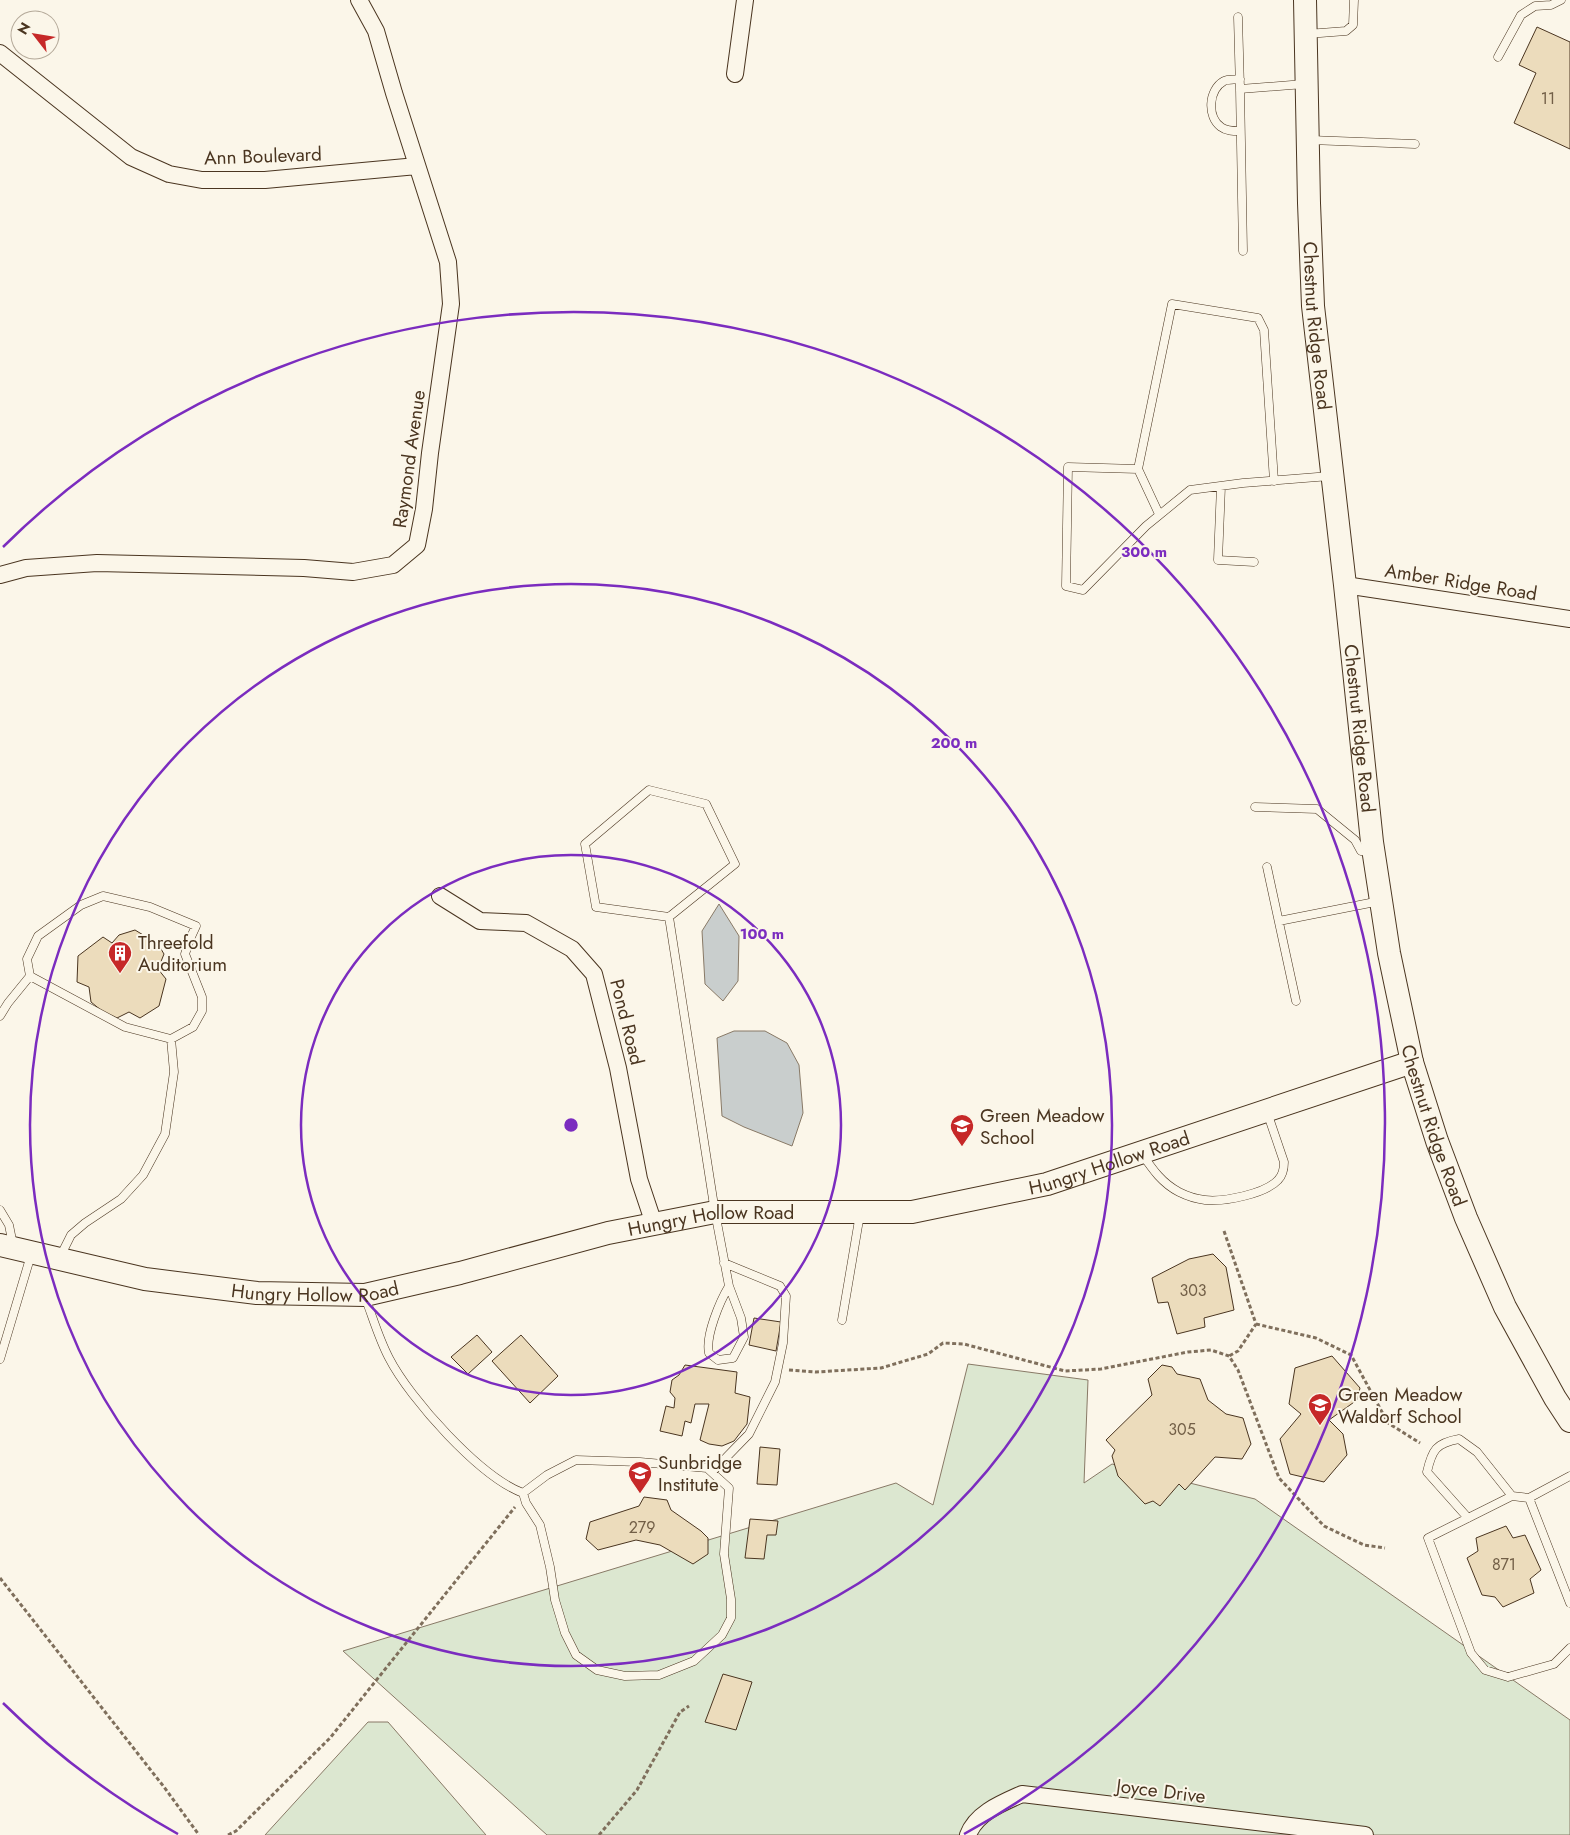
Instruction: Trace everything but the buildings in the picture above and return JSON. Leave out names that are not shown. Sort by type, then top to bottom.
[{"type":"main road","name":"Chestnut Ridge Road","points":[[1305,0],[1313,306],[1374,853],[1390,953],[1412,1062],[1437,1141],[1466,1218],[1505,1307],[1555,1398],[1570,1421]]},
{"type":"main road","name":"Hungry Hollow Road","points":[[15,1249],[145,1279],[257,1293],[365,1295],[608,1233],[715,1212],[912,1212],[1047,1184],[1412,1062]]},
{"type":"street","name":"Raymond Avenue","points":[[0,575],[26,568],[97,563],[304,568],[352,572],[393,565],[417,545],[424,509],[451,304],[448,262],[376,31],[359,0]]},
{"type":"street","points":[[735,74],[745,0]]},
{"type":"street","name":"Ann Boulevard","points":[[0,54],[131,157],[169,174],[202,180],[265,180],[417,166]]},
{"type":"street","name":"Amber Ridge Road","points":[[1345,585],[1570,619]]},
{"type":"street","name":"Pond Road","points":[[440,896],[480,921],[526,923],[572,948],[594,974],[618,1068],[639,1179],[654,1224]]},
{"type":"street","name":"Joyce Drive","points":[[968,1835],[972,1825],[994,1807],[1022,1794],[1365,1835]]},
{"type":"lane","points":[[1305,34],[1346,30],[1353,25],[1354,0]]},
{"type":"lane","points":[[1498,57],[1520,15],[1535,6],[1551,5],[1561,0]]},
{"type":"lane","points":[[1238,17],[1244,251]]},
{"type":"lane","points":[[1240,79],[1224,81],[1214,92],[1210,102],[1213,116],[1219,126],[1227,130],[1240,131]]},
{"type":"lane","points":[[1240,89],[1306,84]]},
{"type":"lane","points":[[1308,140],[1415,144]]},
{"type":"lane","points":[[1159,514],[1138,469],[1172,304],[1258,318],[1264,330],[1274,480]]},
{"type":"lane","points":[[1138,469],[1068,467],[1066,586],[1083,590],[1146,526],[1190,490],[1274,480],[1332,476]]},
{"type":"lane","points":[[1221,486],[1218,560],[1254,562]]},
{"type":"lane","points":[[649,790],[706,804],[735,864],[669,917],[596,907],[585,844],[649,790]]},
{"type":"lane","points":[[1255,807],[1317,809],[1355,840],[1361,851],[1374,853]]},
{"type":"lane","points":[[1266,867],[1296,1001]]},
{"type":"lane","points":[[0,1016],[30,976],[27,959],[38,936],[81,905],[103,896],[168,914],[196,926],[185,954],[202,997],[202,1011],[193,1026],[171,1038],[125,1027],[30,976]]},
{"type":"lane","points":[[1279,921],[1381,901]]},
{"type":"lane","points":[[669,917],[715,1212],[729,1286],[741,1318],[744,1337],[733,1358],[718,1360],[709,1353],[707,1345],[722,1298],[729,1286]]},
{"type":"lane","points":[[59,1260],[71,1235],[85,1222],[121,1199],[143,1175],[165,1134],[174,1072],[171,1038]]},
{"type":"lane","points":[[1141,1153],[1161,1180],[1192,1197],[1206,1200],[1230,1198],[1254,1192],[1273,1185],[1280,1179],[1284,1171],[1284,1162],[1267,1111]]},
{"type":"lane","points":[[0,1210],[9,1225],[15,1249],[0,1359]]},
{"type":"lane","points":[[842,1320],[860,1212]]},
{"type":"lane","points":[[712,1472],[749,1434],[775,1382],[783,1343],[786,1296],[780,1286],[724,1262]]},
{"type":"lane","points":[[365,1295],[388,1357],[416,1400],[480,1466],[512,1489],[522,1493],[540,1525],[550,1567],[555,1600],[565,1633],[576,1655],[597,1670],[625,1676],[659,1675],[694,1662],[722,1635],[731,1618],[731,1599],[724,1554],[729,1488],[707,1468],[673,1464],[576,1460],[547,1475],[522,1493]]},
{"type":"lane","points":[[1468,1518],[1427,1472],[1431,1456],[1443,1442],[1459,1439],[1477,1452],[1512,1496]]},
{"type":"lane","points":[[1570,1476],[1529,1498],[1512,1496],[1428,1538],[1471,1652],[1485,1670],[1508,1677],[1554,1664],[1570,1648]]},
{"type":"lane","points":[[1529,1498],[1570,1603]]},
{"type":"path","points":[[1224,1231],[1256,1324]]},
{"type":"path","points":[[1229,1356],[1238,1351],[1256,1324]]},
{"type":"path","points":[[1256,1324],[1316,1338],[1351,1355],[1388,1423],[1420,1443]]},
{"type":"path","points":[[778,1368],[816,1372],[881,1368],[928,1354],[943,1343],[964,1344],[1065,1371],[1101,1369],[1188,1352],[1211,1350],[1229,1356],[1238,1370],[1279,1478],[1324,1526],[1364,1545],[1385,1548]]},
{"type":"path","points":[[228,1835],[236,1831],[330,1738],[515,1507]]},
{"type":"path","points":[[0,1578],[200,1835]]},
{"type":"path","points":[[599,1835],[637,1790],[680,1712],[689,1706]]},
{"type":"path","points":[[236,1831],[239,1835]]},
{"type":"green space","points":[[968,1364],[1088,1380],[1084,1483],[1112,1464],[1255,1499],[1570,1720],[1570,1835],[547,1835],[343,1651],[896,1483],[933,1505]]},
{"type":"green space","points":[[368,1722],[388,1722],[486,1835],[265,1835]]},
{"type":"shaded area","points":[[719,904],[739,936],[738,981],[723,1001],[705,984],[702,931]]},
{"type":"shaded area","points":[[734,1031],[765,1031],[787,1043],[799,1065],[803,1113],[792,1146],[722,1116],[717,1038]]},
{"type":"place","name":"Threefold Auditorium","points":[[120,974]]},
{"type":"place","name":"Green Meadow School","points":[[962,1147]]},
{"type":"place","name":"Green Meadow Waldorf School","points":[[1320,1426]]},
{"type":"place","name":"Sunbridge Institute","points":[[640,1494]]}]
